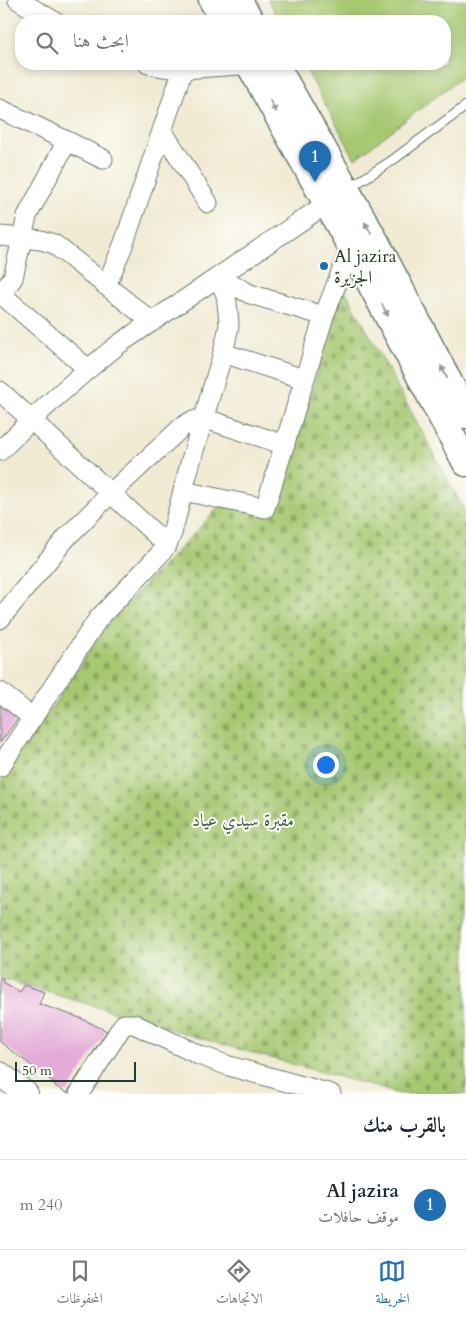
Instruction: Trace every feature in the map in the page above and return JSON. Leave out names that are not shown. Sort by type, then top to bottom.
[{"type":"main road","points":[[212,0],[221,15]]},
{"type":"main road","points":[[238,0],[247,15]]},
{"type":"main road","points":[[255,70],[337,197],[378,244],[466,415]]},
{"type":"main road","points":[[279,70],[337,197],[351,247],[466,463]]},
{"type":"street","points":[[22,1],[44,15]]},
{"type":"street","points":[[106,286],[124,243],[183,70]]},
{"type":"street","points":[[0,109],[104,159]]},
{"type":"street","points":[[162,130],[208,203]]},
{"type":"street","points":[[67,141],[27,216],[13,278],[0,294],[88,369]]},
{"type":"street","points":[[0,452],[31,420],[119,344],[337,197]]},
{"type":"street","points":[[0,236],[22,237],[54,244],[152,322]]},
{"type":"street","points":[[183,491],[265,508],[324,316],[351,247]]},
{"type":"street","points":[[219,277],[250,294],[324,316]]},
{"type":"street","points":[[0,767],[98,620],[167,545],[172,533],[203,418],[224,354],[229,326],[226,295],[219,277]]},
{"type":"street","points":[[224,354],[304,379]]},
{"type":"street","points":[[0,391],[167,545]]},
{"type":"street","points":[[0,620],[67,537],[110,494],[182,427],[190,422],[203,418],[285,444]]},
{"type":"street","points":[[165,443],[191,460]]},
{"type":"street","points":[[0,692],[33,718]]},
{"type":"street","points":[[79,1094],[121,1028],[129,1023],[198,1055],[229,1066],[331,1094]]},
{"type":"street","points":[[0,1074],[26,1094]]},
{"type":"lane","points":[[337,197],[390,162],[466,106]]},
{"type":"green space","points":[[268,0],[466,0],[466,74],[355,159],[306,70],[451,70],[451,15],[277,15]]},
{"type":"green space","name":"مقبرة سيدي عياد","points":[[343,286],[466,513],[466,1094],[400,1094],[220,1044],[0,978],[0,784],[110,621],[221,505],[271,516],[303,420]]},
{"type":"building","points":[[0,699],[20,715],[0,743]]},
{"type":"building","points":[[0,978],[4,980],[2,982],[19,992],[24,985],[44,992],[39,1004],[80,1018],[107,1031],[67,1093],[55,1086],[56,1084],[0,1042]]},
{"type":"place","name":"Al jazira","points":[[315,182]]},
{"type":"place","name":"Al jazira الجزيرة","points":[[324,266]]}]
